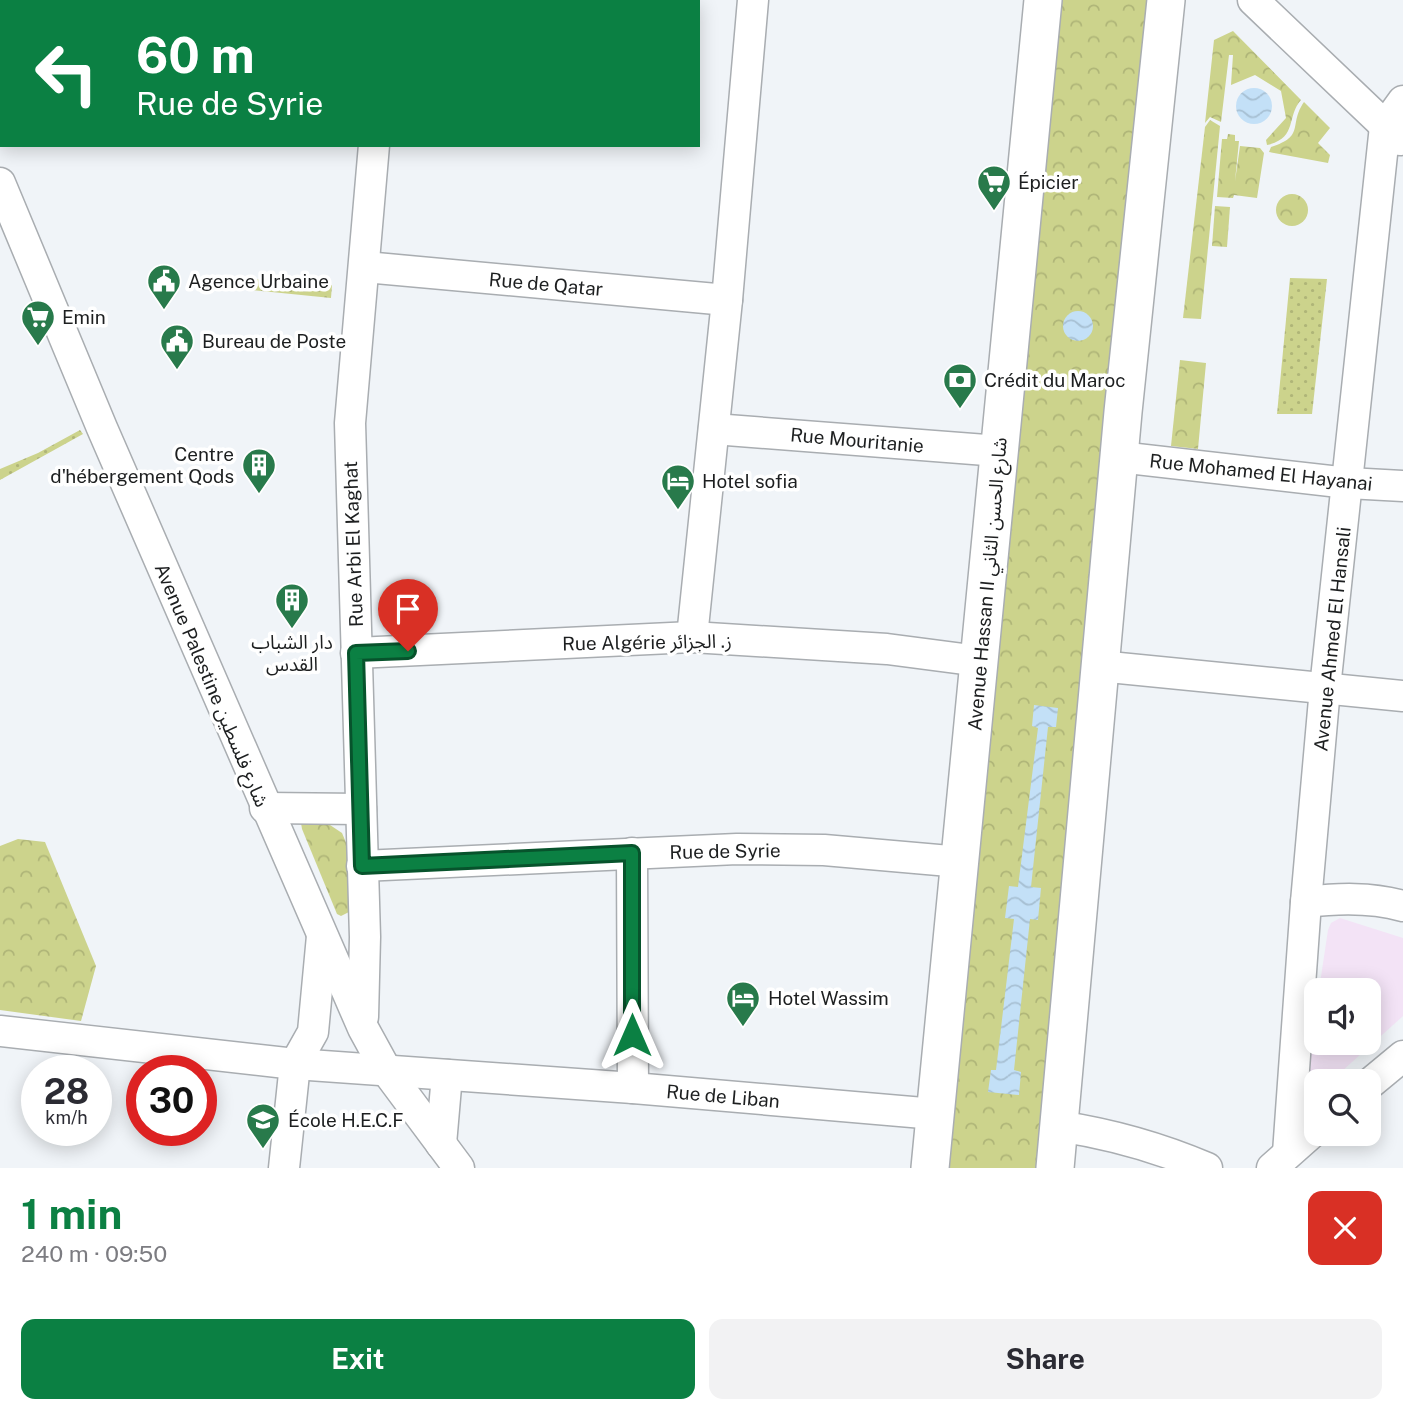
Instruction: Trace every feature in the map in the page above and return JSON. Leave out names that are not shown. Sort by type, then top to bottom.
[{"type":"main road","name":"Avenue Hassan II شارع الحسن الثاني","points":[[930,1168],[1043,0]]},
{"type":"main road","points":[[1055,1168],[1099,666],[1166,0]]},
{"type":"street","points":[[692,637],[727,300],[753,0]]},
{"type":"street","points":[[1253,0],[1394,134],[1403,102]]},
{"type":"street","name":"Avenue Ahmed El Hansali","points":[[1280,1160],[1325,688],[1348,483],[1394,134]]},
{"type":"street","name":"Rue Arbi El Kaghat","points":[[363,1028],[365,937],[350,423],[374,147]]},
{"type":"street","name":"Avenue Palestine شارع فلسطين","points":[[0,183],[265,808],[363,1028],[386,1070],[460,1168]]},
{"type":"street","name":"Rue de Qatar","points":[[365,267],[727,300]]},
{"type":"street","name":"Rue Mouritanie","points":[[714,429],[999,451]]},
{"type":"street","name":"Rue Mohamed El Hayanai","points":[[1119,457],[1348,483],[1403,486]]},
{"type":"street","name":"Rue Algérie ز. الجزائر","points":[[356,653],[692,637],[887,649],[979,661]]},
{"type":"street","points":[[1099,666],[1403,696]]},
{"type":"street","points":[[265,808],[360,809]]},
{"type":"street","name":"Rue de Syrie","points":[[362,866],[737,849],[824,850],[961,862]]},
{"type":"street","points":[[632,853],[633,1088]]},
{"type":"street","points":[[1306,902],[1341,897],[1403,906]]},
{"type":"street","points":[[284,1168],[295,1064],[313,1032],[322,934]]},
{"type":"street","name":"Rue de Liban","points":[[0,1031],[295,1064],[633,1088],[935,1114]]},
{"type":"street","points":[[1381,1074],[1403,1056]]},
{"type":"street","points":[[441,1144],[447,1075]]},
{"type":"street","points":[[1058,1126],[1140,1142],[1207,1168]]},
{"type":"street","points":[[1280,1160],[1304,1139]]},
{"type":"shaded area","points":[[1340,918],[1403,938],[1403,1016],[1381,1036],[1381,978],[1321,978],[1331,923]]},
{"type":"shaded area","points":[[1310,1055],[1360,1055],[1344,1069],[1308,1069]]},
{"type":"green space","points":[[1046,0],[1147,0],[1084,829],[1051,1168],[940,1168]]},
{"type":"green space","points":[[1233,31],[1301,100],[1287,132],[1277,142],[1267,145],[1266,140],[1286,118],[1281,91],[1255,75],[1231,85],[1233,55],[1229,55],[1221,122],[1210,117],[1205,123],[1214,40]]},
{"type":"green space","points":[[1304,102],[1330,128],[1318,143],[1330,155],[1328,163],[1269,152],[1271,147],[1289,139],[1293,134],[1299,110]]},
{"type":"green space","points":[[1210,120],[1220,126],[1201,319],[1183,318],[1205,127]]},
{"type":"green space","points":[[1228,134],[1235,135],[1235,141],[1239,141],[1235,181],[1240,146],[1260,148],[1264,153],[1257,198],[1234,195],[1233,198],[1217,197],[1222,139],[1227,139]]},
{"type":"green space","points":[[1292,194],[1303,199],[1308,210],[1303,221],[1292,226],[1281,221],[1276,210],[1281,199]]},
{"type":"green space","points":[[1215,206],[1230,207],[1227,247],[1212,246]]},
{"type":"green space","points":[[217,276],[332,285],[331,298],[220,287]]},
{"type":"green space","points":[[1290,278],[1327,279],[1312,414],[1277,414]]},
{"type":"green space","points":[[1180,360],[1206,363],[1198,449],[1171,446]]},
{"type":"green space","points":[[80,430],[83,434],[0,480],[0,469],[38,453]]},
{"type":"green space","points":[[324,821],[342,833],[347,845],[349,912],[341,916],[337,914],[301,823]]},
{"type":"green space","points":[[18,839],[45,842],[96,966],[81,1021],[0,1010],[0,846]]},
{"type":"water","points":[[1254,88],[1267,93],[1272,106],[1267,119],[1254,124],[1241,119],[1236,106],[1241,93]]},
{"type":"water","points":[[1078,311],[1089,315],[1093,326],[1089,337],[1078,341],[1067,337],[1063,326],[1067,315]]},
{"type":"water","points":[[1034,705],[1058,708],[1056,727],[1048,727],[1031,887],[1041,888],[1038,920],[1030,919],[1014,1070],[1021,1072],[1019,1095],[988,1092],[991,1070],[996,1070],[1014,919],[1005,918],[1009,886],[1018,887],[1038,728],[1032,726]]},
{"type":"place","name":"Épicier","points":[[994,212]]},
{"type":"place","name":"Agence Urbaine","points":[[164,311]]},
{"type":"place","name":"Emin","points":[[38,347]]},
{"type":"place","name":"Bureau de Poste","points":[[177,371]]},
{"type":"place","name":"Crédit du Maroc","points":[[960,410]]},
{"type":"place","name":"Centre d'hébergement Qods","points":[[259,495]]},
{"type":"place","name":"Hotel sofia","points":[[678,511]]},
{"type":"place","name":"دار الشباب القدس","points":[[292,630]]},
{"type":"place","name":"Hotel Wassim","points":[[743,1028]]},
{"type":"place","name":"École H.E.C.F","points":[[263,1150]]},
{"type":"route","points":[[408,651],[356,653],[362,866],[632,853],[632,1035]]}]
